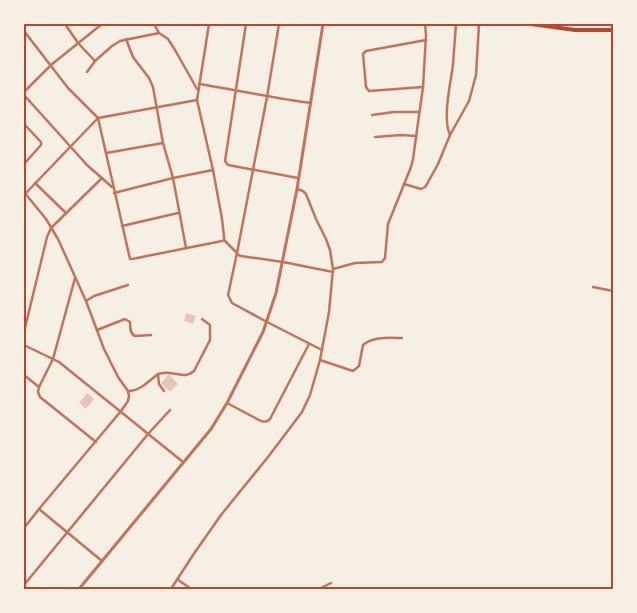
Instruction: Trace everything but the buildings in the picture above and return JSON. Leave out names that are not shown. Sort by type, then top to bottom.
[{"type":"main road","points":[[531,24],[575,30],[613,30]]},
{"type":"street","points":[[65,24],[78,43],[95,61]]},
{"type":"street","points":[[102,24],[51,65],[24,94],[87,165],[113,188]]},
{"type":"street","points":[[155,24],[159,33],[168,39],[198,90]]},
{"type":"street","points":[[209,24],[197,100],[213,170],[224,240],[240,256],[333,271],[354,263],[382,262],[384,260],[388,224],[411,167],[422,87],[426,40],[425,24]]},
{"type":"street","points":[[246,24],[225,161],[228,165],[298,178]]},
{"type":"street","points":[[279,24],[268,97],[228,296],[232,303],[322,350]]},
{"type":"street","points":[[79,589],[211,429],[227,403],[263,332],[276,293],[283,262],[297,189],[323,24]]},
{"type":"street","points":[[450,135],[447,113],[456,24]]},
{"type":"street","points":[[404,184],[421,189],[425,188],[438,164],[450,135],[469,101],[476,75],[480,24]]},
{"type":"street","points":[[24,31],[68,88],[98,118],[130,259],[222,242],[224,240]]},
{"type":"street","points":[[87,72],[95,61],[112,46],[126,39],[159,33]]},
{"type":"street","points":[[126,39],[133,57],[149,78],[153,87],[186,248]]},
{"type":"street","points":[[422,87],[369,91],[366,87],[363,54],[366,51],[426,40]]},
{"type":"street","points":[[199,84],[311,103]]},
{"type":"street","points":[[24,528],[121,411],[129,396],[104,349],[86,301],[58,238],[25,193],[98,118],[197,100]]},
{"type":"street","points":[[372,115],[394,112],[419,112]]},
{"type":"street","points":[[24,124],[41,142],[41,145],[24,164]]},
{"type":"street","points":[[375,137],[416,136]]},
{"type":"street","points":[[106,153],[163,143]]},
{"type":"street","points":[[114,193],[213,170]]},
{"type":"street","points":[[24,332],[46,237],[51,228],[102,178]]},
{"type":"street","points":[[35,183],[66,213]]},
{"type":"street","points":[[171,589],[221,515],[302,412],[310,395],[322,350],[329,312],[333,271],[330,250],[326,239],[306,194],[297,189]]},
{"type":"street","points":[[122,226],[178,213]]},
{"type":"street","points":[[75,276],[53,358],[38,392],[40,397],[96,442]]},
{"type":"street","points":[[86,301],[94,296],[128,285]]},
{"type":"street","points":[[593,287],[613,291]]},
{"type":"street","points":[[97,330],[125,319],[130,322],[133,336],[151,335]]},
{"type":"street","points":[[128,391],[134,391],[158,374],[166,373],[184,376],[192,373],[210,340],[210,325],[202,319]]},
{"type":"street","points":[[320,360],[353,371],[359,366],[363,345],[366,342],[374,339],[402,338]]},
{"type":"street","points":[[227,403],[261,421],[268,421],[309,344]]},
{"type":"street","points":[[24,346],[53,358],[183,462]]},
{"type":"street","points":[[158,374],[158,384],[164,391]]},
{"type":"street","points":[[24,376],[39,387]]},
{"type":"street","points":[[24,585],[148,434],[170,410]]},
{"type":"street","points":[[39,509],[102,561]]},
{"type":"street","points":[[178,579],[191,589]]},
{"type":"street","points":[[319,589],[331,583]]}]
